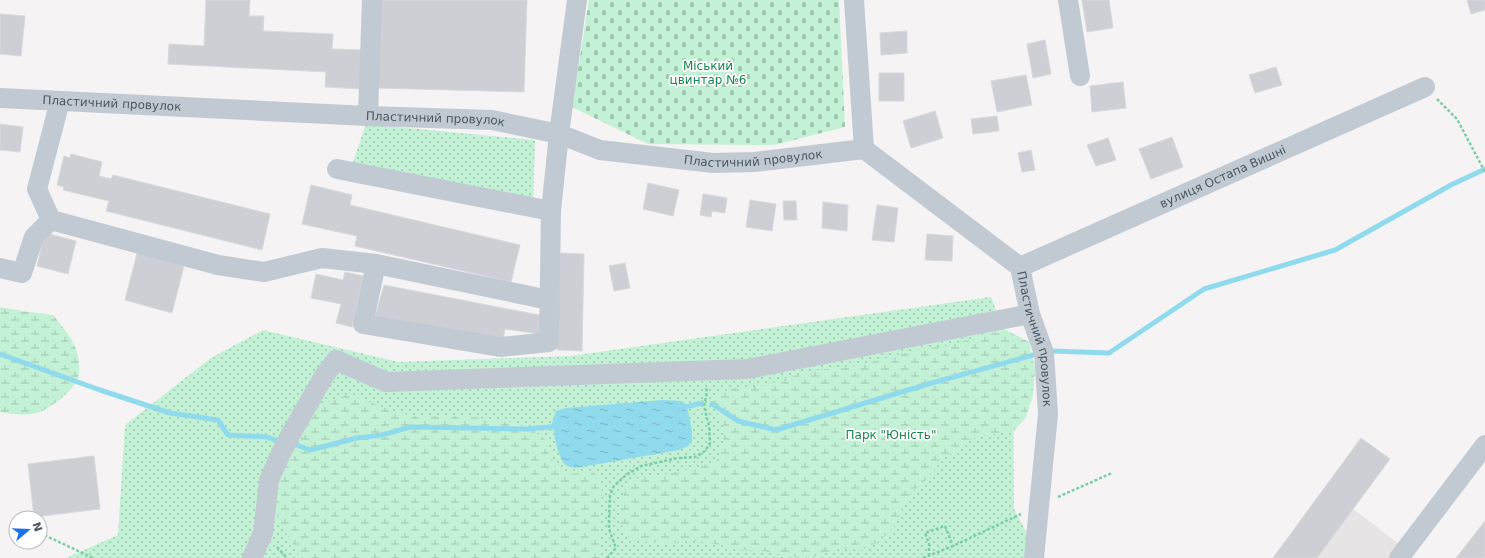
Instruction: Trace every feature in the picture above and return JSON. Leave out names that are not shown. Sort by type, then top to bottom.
[{"type":"street","points":[[368,116],[372,0]]},
{"type":"street","points":[[376,264],[363,324],[500,347],[549,342],[551,211],[559,134],[577,0]]},
{"type":"street","points":[[854,0],[864,149]]},
{"type":"street","points":[[1068,0],[1080,76]]},
{"type":"street","name":"вулиця Остапа Вишні","points":[[1020,267],[1425,87]]},
{"type":"street","name":"Пластичний провулок","points":[[0,98],[368,116],[492,120],[559,134],[600,150],[714,163],[755,162],[864,149],[1020,267],[1030,314],[1044,353],[1048,414],[1034,558]]},
{"type":"street","points":[[51,220],[37,188],[60,101]]},
{"type":"street","points":[[337,169],[551,211]]},
{"type":"street","points":[[51,220],[218,265],[264,272],[322,258],[376,264],[549,300]]},
{"type":"street","points":[[0,268],[22,274],[34,237],[51,220]]},
{"type":"street","points":[[252,558],[262,532],[269,480],[292,432],[324,376],[336,360],[386,382],[747,368],[1030,314]]},
{"type":"street","points":[[1403,557],[1485,445]]},
{"type":"path","points":[[1425,87],[1457,119],[1485,172]]},
{"type":"path","points":[[608,558],[616,548],[609,529],[610,495],[614,486],[626,475],[640,466],[678,458],[695,457],[705,451],[710,443],[710,426],[704,406],[707,392],[703,370]]},
{"type":"path","points":[[923,558],[953,546],[1112,473]]},
{"type":"path","points":[[929,556],[929,543],[926,532],[945,526],[953,546]]},
{"type":"path","points":[[48,537],[93,558]]},
{"type":"shaded area","points":[[1325,487],[1399,544],[1389,558],[1273,558]]},
{"type":"green space","name":"Міський цвинтар №6","points":[[589,0],[839,0],[845,127],[774,145],[648,144],[572,107]]},
{"type":"green space","points":[[366,124],[535,140],[533,203],[352,165]]},
{"type":"green space","name":"Парк \"Юність\"","points":[[991,297],[1013,355],[1014,509],[1040,558],[66,558],[118,535],[125,425],[211,358],[263,330],[398,362],[570,356]]},
{"type":"green space","points":[[0,307],[53,315],[68,334],[76,350],[79,370],[78,378],[75,383],[60,399],[48,408],[37,413],[23,415],[0,412]]},
{"type":"green space","points":[[1004,329],[1029,342],[1035,368],[1033,396],[1026,417],[1014,431],[976,437],[944,458],[924,482],[910,494],[893,529],[878,542],[862,550],[837,548],[819,556],[799,558],[763,551],[744,550],[706,542],[687,540],[669,544],[630,540],[621,524],[620,504],[627,486],[643,475],[662,475],[699,467],[717,460],[724,442],[723,423],[719,418],[714,397],[721,392],[739,387],[757,387],[811,371],[866,364],[919,349],[947,346]]},
{"type":"green space","points":[[349,394],[393,411],[412,416],[467,416],[516,423],[533,430],[548,442],[555,467],[563,472],[573,474],[582,472],[592,473],[601,477],[602,496],[599,521],[601,550],[597,558],[303,558],[299,556],[277,517],[275,508],[275,483],[288,458],[304,435],[306,426],[312,418],[323,405]]},
{"type":"water","points":[[663,400],[680,401],[685,403],[692,432],[692,442],[688,446],[679,450],[576,468],[567,466],[562,461],[557,448],[552,423],[556,411],[566,408]]},
{"type":"building","points":[[206,0],[250,0],[249,16],[264,16],[263,31],[333,34],[332,49],[364,50],[363,89],[325,87],[326,72],[168,64],[169,44],[204,46]]},
{"type":"building","points":[[378,0],[527,0],[524,92],[375,88]]},
{"type":"building","points":[[1082,0],[1109,0],[1113,28],[1087,32]]},
{"type":"building","points":[[1467,0],[1485,0],[1485,10],[1471,14]]},
{"type":"building","points":[[0,14],[25,16],[21,56],[0,54]]},
{"type":"building","points":[[907,31],[907,53],[881,55],[880,33]]},
{"type":"building","points":[[1045,40],[1051,74],[1033,78],[1027,44]]},
{"type":"building","points":[[1276,67],[1282,85],[1255,93],[1249,75]]},
{"type":"building","points":[[879,73],[904,73],[904,101],[879,101]]},
{"type":"building","points":[[1026,75],[1032,105],[997,112],[991,81]]},
{"type":"building","points":[[1123,82],[1126,108],[1092,112],[1090,86]]},
{"type":"building","points":[[935,111],[943,138],[911,148],[903,121]]},
{"type":"building","points":[[997,116],[999,131],[973,134],[971,119]]},
{"type":"building","points":[[0,124],[23,127],[20,152],[0,150]]},
{"type":"building","points":[[1172,137],[1183,167],[1151,179],[1139,149]]},
{"type":"building","points":[[1108,138],[1116,160],[1096,166],[1087,145]]},
{"type":"building","points":[[1031,150],[1035,170],[1022,172],[1018,153]]},
{"type":"building","points":[[71,154],[102,162],[99,176],[111,179],[113,175],[270,214],[262,250],[106,211],[109,201],[63,190],[64,187],[57,185],[64,156],[70,158]]},
{"type":"building","points":[[648,183],[679,190],[673,216],[643,209]]},
{"type":"building","points":[[311,185],[352,195],[350,205],[520,245],[511,282],[355,246],[357,236],[302,224]]},
{"type":"building","points":[[703,194],[727,198],[725,213],[712,211],[711,217],[700,215]]},
{"type":"building","points":[[750,200],[776,204],[772,231],[746,227]]},
{"type":"building","points":[[783,201],[796,201],[797,220],[784,220]]},
{"type":"building","points":[[823,202],[848,205],[847,231],[822,228]]},
{"type":"building","points":[[877,205],[898,208],[894,242],[872,240]]},
{"type":"building","points":[[45,233],[76,241],[68,274],[37,266]]},
{"type":"building","points":[[927,234],[953,236],[952,261],[925,260]]},
{"type":"building","points":[[139,246],[186,258],[172,313],[125,300]]},
{"type":"building","points":[[560,253],[584,254],[582,351],[557,350]]},
{"type":"building","points":[[625,263],[630,288],[614,291],[609,266]]},
{"type":"building","points":[[345,272],[363,276],[352,327],[336,323],[341,304],[311,298],[316,274],[343,280]]},
{"type":"building","points":[[384,285],[544,316],[540,334],[505,329],[503,340],[374,320]]},
{"type":"building","points":[[1361,438],[1390,459],[1317,558],[1273,558]]},
{"type":"building","points":[[94,456],[100,509],[48,515],[48,510],[33,510],[28,464]]},
{"type":"building","points":[[1485,521],[1485,558],[1456,558]]},
{"type":"waterway","points":[[1052,351],[1109,353],[1204,289],[1335,250],[1451,185],[1485,169]]},
{"type":"waterway","points":[[0,354],[100,390],[170,413],[218,420],[228,435],[267,437],[281,442]]},
{"type":"waterway","points":[[712,404],[738,421],[776,430],[928,384],[1037,354]]},
{"type":"waterway","points":[[681,408],[702,403]]},
{"type":"waterway","points":[[291,443],[310,450],[357,438],[382,435],[410,427],[528,429],[559,426]]}]
